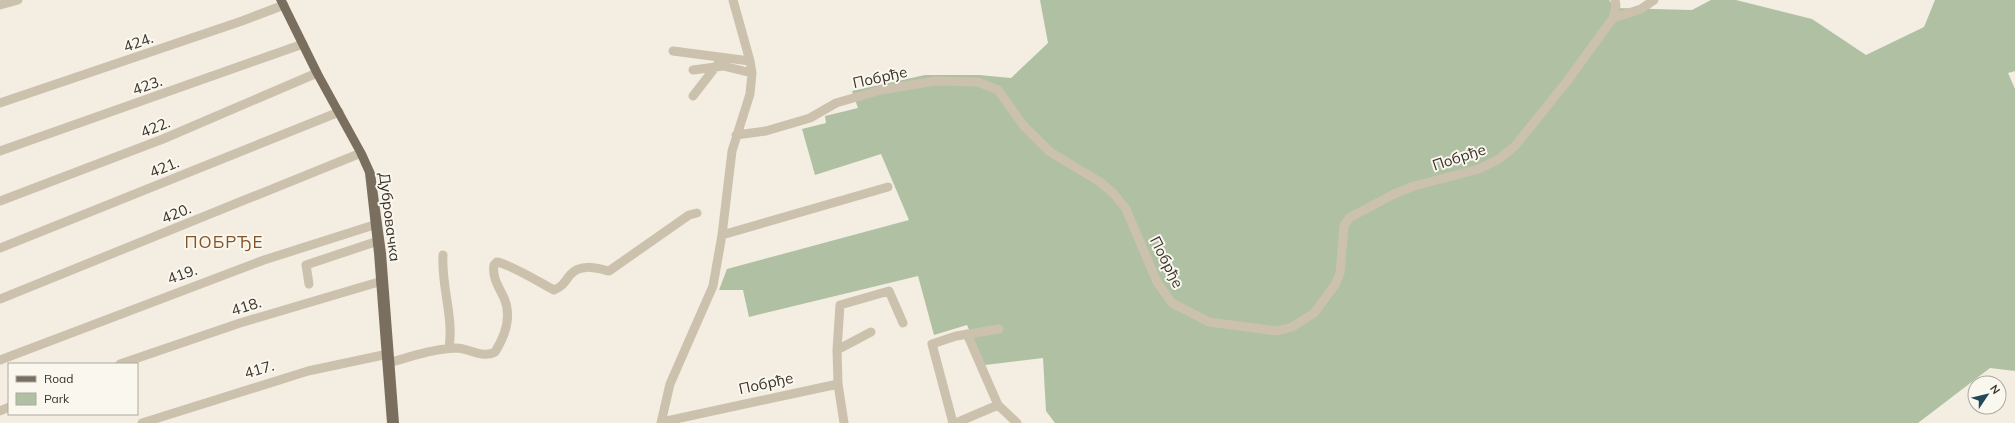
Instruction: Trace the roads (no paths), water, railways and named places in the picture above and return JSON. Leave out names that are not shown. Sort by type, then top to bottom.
[{"type":"main road","name":"Дубровачка","points":[[282,2],[317,73],[362,153],[370,173],[377,224],[393,423]]},
{"type":"street","points":[[0,5],[18,0]]},
{"type":"street","name":"Побрђе","points":[[733,0],[750,61],[752,73],[750,94],[732,151],[722,235],[713,286],[670,384],[661,422],[838,384]]},
{"type":"street","points":[[1613,18],[1616,6],[1615,0]]},
{"type":"street","points":[[1613,18],[1641,9],[1654,0]]},
{"type":"street","name":"424.","points":[[0,103],[234,24],[282,2]]},
{"type":"street","name":"Побрђе","points":[[736,135],[766,131],[810,118],[836,103],[881,90],[935,81],[978,82],[998,90],[1035,138],[1050,152],[1100,182],[1114,194],[1126,209],[1157,282],[1164,294],[1172,303],[1209,322],[1277,331],[1292,327],[1314,313],[1324,302],[1335,285],[1340,273],[1344,226],[1349,218],[1394,194],[1414,186],[1479,169],[1499,160],[1515,146],[1568,80],[1613,18]]},
{"type":"street","name":"423.","points":[[0,151],[303,44]]},
{"type":"street","points":[[673,51],[750,61]]},
{"type":"street","points":[[693,70],[730,64],[752,73]]},
{"type":"street","points":[[693,96],[718,65]]},
{"type":"street","name":"422.","points":[[0,201],[163,139],[317,73]]},
{"type":"street","name":"421.","points":[[0,248],[339,112]]},
{"type":"street","name":"420.","points":[[0,299],[362,153]]},
{"type":"street","points":[[722,235],[888,187]]},
{"type":"street","points":[[388,358],[449,348],[466,349],[487,356],[492,355],[505,334],[507,322],[505,301],[493,274],[494,265],[497,262],[506,264],[514,270],[554,290],[565,284],[574,270],[581,267],[609,272],[689,215],[697,213]]},
{"type":"street","name":"419.","points":[[0,360],[264,260],[377,224]]},
{"type":"street","points":[[309,284],[306,265],[378,241]]},
{"type":"street","points":[[443,255],[442,270],[451,335],[449,348]]},
{"type":"street","name":"418.","points":[[123,363],[240,323],[382,281]]},
{"type":"street","points":[[844,423],[838,384],[837,350],[840,305],[889,291],[903,323]]},
{"type":"street","points":[[953,423],[932,344],[940,340],[999,329]]},
{"type":"street","points":[[837,350],[871,332]]},
{"type":"street","points":[[967,334],[998,405],[1016,423]]},
{"type":"street","name":"417.","points":[[142,423],[240,390],[308,371],[388,358]]},
{"type":"street","points":[[956,423],[998,405]]},
{"type":"district","name":"ПОБРЂЕ","points":[[224,241]]}]
